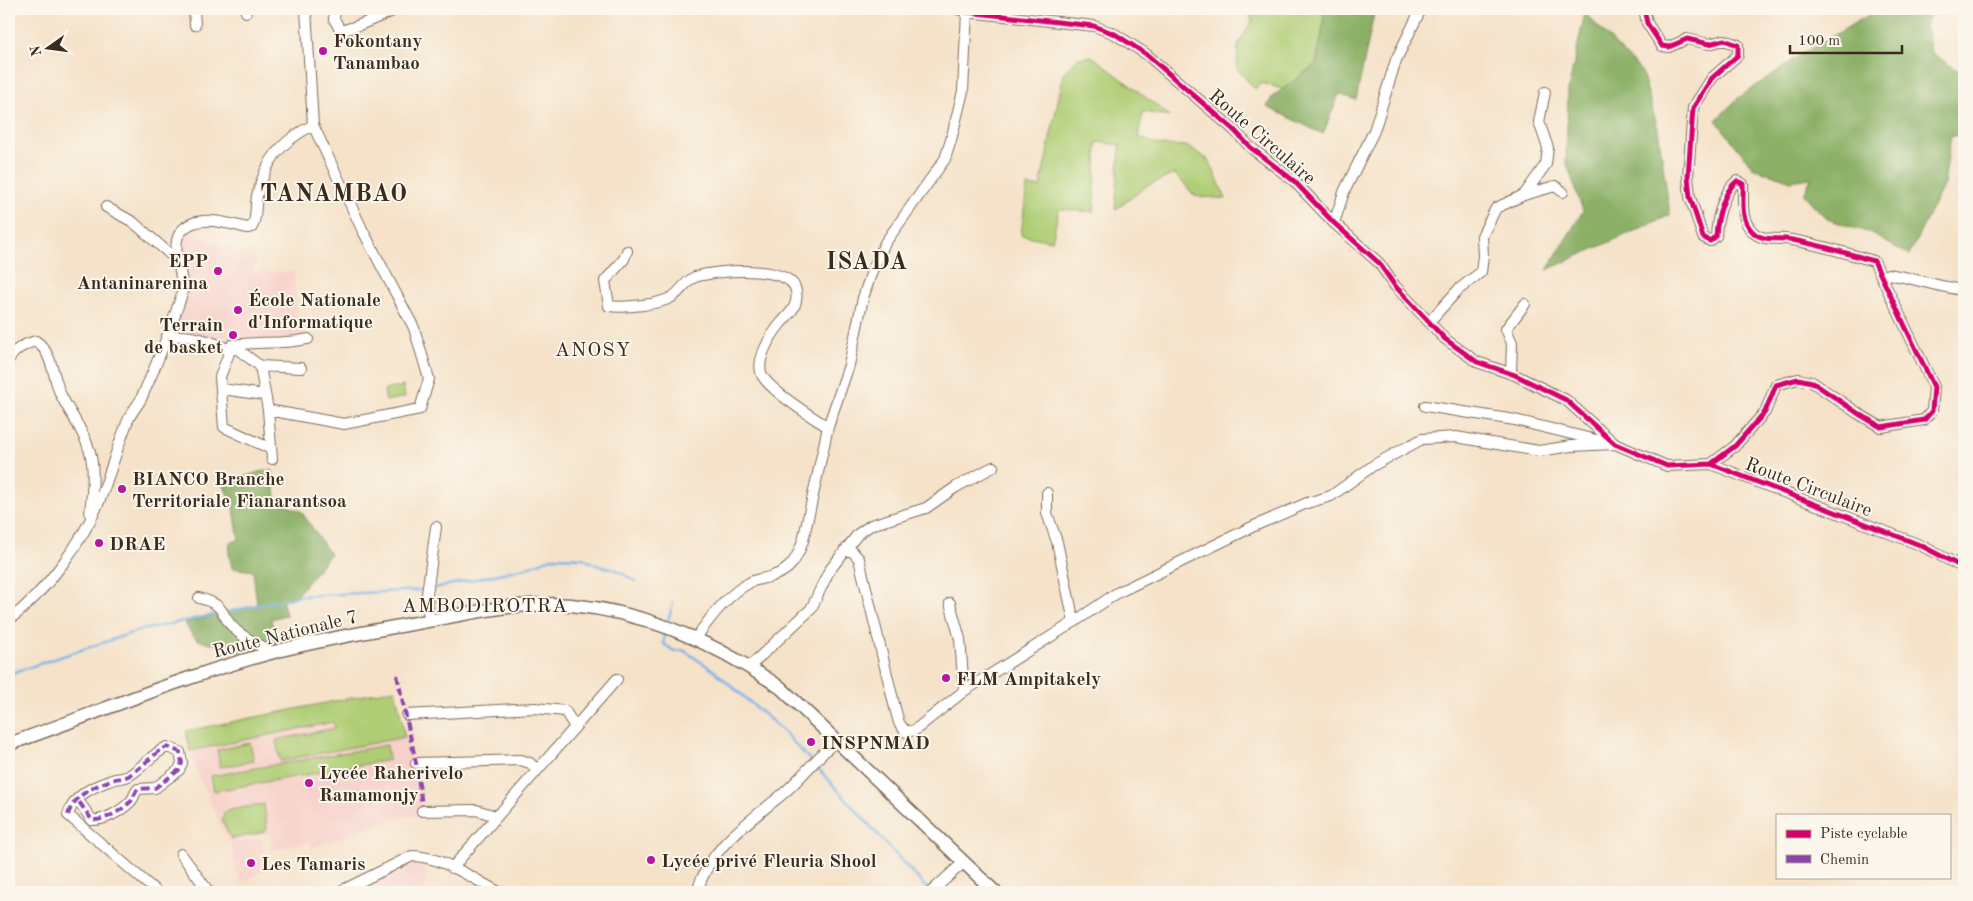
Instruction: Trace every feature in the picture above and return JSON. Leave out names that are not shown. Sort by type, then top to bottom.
[{"type":"main road","name":"Route Nationale 7","points":[[9,744],[170,685],[272,652],[315,641],[501,608],[571,605],[628,615],[683,632],[750,666],[782,688],[995,892]]},
{"type":"street","points":[[194,9],[195,25]]},
{"type":"street","points":[[268,410],[344,424],[420,409],[429,379],[414,328],[362,229],[313,126],[306,9]]},
{"type":"street","points":[[335,9],[334,19],[341,30],[358,26],[398,9]]},
{"type":"street","points":[[1334,223],[1344,192],[1374,131],[1396,60],[1421,9]]},
{"type":"street","points":[[1644,9],[1647,23],[1662,46],[1669,47],[1687,39],[1709,44],[1724,40],[1738,45],[1738,55],[1712,78],[1693,108],[1688,177],[1690,197],[1703,237],[1710,241],[1716,236],[1717,221],[1731,187],[1740,182],[1743,184],[1741,204],[1744,215],[1753,232],[1763,238],[1787,239],[1874,260],[1934,387],[1932,411],[1924,420],[1881,427],[1812,382],[1798,379],[1776,385],[1765,412],[1735,446],[1711,464]]},
{"type":"street","points":[[696,638],[709,619],[742,587],[750,582],[773,576],[788,569],[797,558],[803,541],[828,427],[849,365],[863,298],[885,243],[945,159],[951,140],[963,90],[962,10]]},
{"type":"street","name":"Route Circulaire","points":[[962,10],[1094,26],[1115,34],[1146,54],[1234,130],[1250,147],[1294,181],[1334,223],[1380,263],[1395,286],[1445,339],[1477,362],[1511,374],[1566,400],[1615,444],[1667,466],[1711,464],[1920,545],[1964,568]]},
{"type":"street","points":[[1524,195],[1546,164],[1548,148],[1539,122],[1545,92]]},
{"type":"street","points":[[9,620],[21,611],[44,587],[90,522],[130,417],[140,401],[182,294],[177,246],[178,237],[190,225],[199,222],[219,221],[247,228],[252,227],[257,197],[273,156],[285,142],[313,126]]},
{"type":"street","points":[[1429,322],[1458,290],[1481,272],[1484,256],[1482,236],[1496,208],[1524,195],[1555,186],[1563,192]]},
{"type":"street","points":[[106,207],[133,222],[179,262]]},
{"type":"street","points":[[627,251],[624,259],[605,282],[609,306],[628,308],[672,297],[695,277],[744,271],[785,276],[796,286],[795,309],[779,325],[764,350],[760,364],[762,376],[791,402],[828,427]]},
{"type":"street","points":[[1882,278],[1888,274],[1906,276],[1933,285],[1964,290]]},
{"type":"street","points":[[1511,374],[1512,343],[1506,329],[1525,304]]},
{"type":"street","points":[[166,338],[186,336],[230,348],[260,366],[301,368]]},
{"type":"street","points":[[230,348],[250,342],[272,343],[308,339]]},
{"type":"street","points":[[9,359],[13,352],[25,344],[36,341],[44,347],[60,394],[84,435],[90,453],[92,472],[90,522]]},
{"type":"street","points":[[230,348],[220,377],[224,427],[269,448]]},
{"type":"street","points":[[260,366],[268,410],[269,448],[272,459]]},
{"type":"street","points":[[222,389],[265,395]]},
{"type":"street","points":[[1425,406],[1515,420],[1615,444]]},
{"type":"street","points":[[844,551],[852,551],[859,559],[897,715],[906,732],[915,730],[964,691],[1117,593],[1166,568],[1307,503],[1331,496],[1374,465],[1422,439],[1456,437],[1540,451],[1571,446],[1615,444]]},
{"type":"street","points":[[750,666],[811,609],[829,571],[858,534],[871,525],[926,508],[956,487],[992,467]]},
{"type":"street","points":[[1047,493],[1047,513],[1057,542],[1074,622]]},
{"type":"street","points":[[429,621],[427,590],[436,527]]},
{"type":"street","points":[[199,598],[215,602],[221,607],[225,618],[238,632],[272,652]]},
{"type":"street","points":[[950,603],[960,639],[964,691]]},
{"type":"street","points":[[452,868],[617,679]]},
{"type":"street","points":[[407,715],[535,708],[565,711],[575,727]]},
{"type":"street","points":[[697,892],[709,865],[725,842],[786,791],[836,740]]},
{"type":"street","points":[[138,789],[155,788],[178,770],[182,763],[180,752],[167,747],[159,751],[128,777],[100,784],[76,799],[71,805],[68,815],[157,892]]},
{"type":"street","points":[[416,763],[521,760],[530,763],[537,770]]},
{"type":"street","points":[[128,777],[138,789]]},
{"type":"street","points":[[76,799],[92,820],[98,821],[130,803],[138,789]]},
{"type":"street","points":[[422,811],[476,810],[496,816]]},
{"type":"street","points":[[181,854],[209,892]]},
{"type":"street","points":[[339,892],[412,856],[421,856],[452,868],[499,892]]},
{"type":"street","points":[[932,892],[964,862]]},
{"type":"shaded area","name":"École Nationale d'Informatique","points":[[188,232],[257,259],[253,272],[294,272],[296,313],[308,339],[232,345],[172,335],[187,284],[180,250]]},
{"type":"shaded area","name":"Lycée Raherivelo Ramamonjy","points":[[395,689],[423,815],[392,819],[312,848],[310,842],[271,851],[270,833],[228,842],[192,760],[186,731]]},
{"type":"shaded area","name":"Les Tamaris","points":[[262,839],[264,859],[269,868],[241,883],[236,874],[231,842]]},
{"type":"shaded area","points":[[416,860],[426,861],[424,892],[346,892]]},
{"type":"green space","points":[[1248,9],[1323,9],[1324,22],[1316,64],[1285,90],[1262,83],[1255,89],[1237,69],[1238,45],[1252,21]]},
{"type":"green space","points":[[1323,9],[1375,9],[1356,100],[1339,94],[1323,134],[1267,107],[1272,97],[1316,64],[1324,22]]},
{"type":"green space","points":[[1879,9],[1934,9],[1925,25],[1931,52],[1957,70],[1964,68],[1964,135],[1951,136],[1944,184],[1909,255],[1870,233],[1827,219],[1804,195],[1811,178],[1791,181],[1753,168],[1716,120],[1737,99],[1800,55]]},
{"type":"green space","points":[[1585,13],[1642,72],[1658,129],[1670,215],[1547,270],[1583,211],[1566,161],[1568,90]]},
{"type":"green space","points":[[1092,56],[1170,116],[1143,112],[1138,137],[1159,145],[1186,146],[1209,160],[1226,199],[1195,196],[1175,174],[1148,185],[1115,210],[1120,145],[1097,142],[1094,212],[1059,209],[1052,241],[1021,235],[1027,186],[1040,187],[1064,72],[1078,58]]},
{"type":"green space","points":[[403,386],[405,397],[386,401],[384,390]]},
{"type":"green space","points":[[272,470],[277,502],[301,511],[330,554],[297,595],[282,599],[286,615],[271,619],[277,648],[243,659],[236,643],[213,644],[200,641],[189,631],[185,623],[257,605],[253,571],[232,568],[229,554],[230,542],[239,540],[234,510],[224,486],[227,482],[258,472]]},
{"type":"green space","points":[[395,689],[405,737],[280,761],[276,740],[335,728],[333,722],[190,751],[186,731]]},
{"type":"green space","points":[[250,743],[254,761],[220,767],[217,750]]},
{"type":"green space","points":[[387,745],[389,760],[214,791],[211,776]]},
{"type":"green space","points":[[264,804],[267,829],[264,832],[231,839],[222,821],[225,811]]},
{"type":"waterway","points":[[431,589],[525,568],[554,557],[583,558],[596,565],[615,569],[635,581]]},
{"type":"waterway","points":[[226,612],[300,596],[424,590]]},
{"type":"waterway","points":[[668,621],[673,603]]},
{"type":"waterway","points":[[9,674],[138,631],[221,613]]},
{"type":"waterway","points":[[664,632],[664,644],[674,651],[683,650],[713,670],[782,730],[811,761]]},
{"type":"waterway","points":[[815,765],[929,891]]},
{"type":"marked path","points":[[397,675],[416,763],[422,805]]},
{"type":"marked path","points":[[68,815],[75,801],[80,796],[93,787],[128,776],[167,747],[180,752],[182,763],[179,770],[155,788],[138,789],[131,802],[112,815],[92,820],[77,799]]},
{"type":"marked path","points":[[424,888],[438,892]]},
{"type":"cycle path","points":[[957,9],[967,12],[1094,26],[1115,34],[1146,54],[1234,130],[1250,147],[1294,181],[1334,223],[1379,263],[1395,286],[1445,339],[1477,362],[1515,375],[1566,400],[1615,444],[1667,466],[1711,464],[1920,545],[1964,568]]},
{"type":"cycle path","points":[[1644,9],[1647,23],[1662,46],[1669,47],[1687,39],[1709,44],[1724,40],[1738,45],[1738,55],[1712,78],[1693,108],[1688,177],[1690,197],[1703,237],[1710,241],[1716,236],[1719,214],[1724,199],[1737,181],[1743,184],[1743,209],[1746,221],[1753,232],[1760,237],[1808,243],[1874,261],[1934,387],[1932,411],[1924,420],[1881,427],[1812,382],[1798,379],[1776,385],[1765,412],[1735,446],[1711,464]]},
{"type":"place","name":"Fokontany Tanambao","points":[[323,51]]},
{"type":"place","name":"EPP Antaninarenina","points":[[218,271]]},
{"type":"place","name":"École Nationale d'Informatique","points":[[238,310]]},
{"type":"place","name":"Terrain de basket","points":[[233,335]]},
{"type":"place","name":"BIANCO Branche Territoriale Fianarantsoa","points":[[122,489]]},
{"type":"place","name":"DRAE","points":[[99,543]]},
{"type":"place","name":"FLM Ampitakely","points":[[946,678]]},
{"type":"place","name":"INSPNMAD","points":[[811,742]]},
{"type":"place","name":"Lycée Raherivelo Ramamonjy","points":[[309,783]]},
{"type":"place","name":"Lycée privé Fleuria Shool","points":[[651,860]]},
{"type":"place","name":"Les Tamaris","points":[[251,863]]},
{"type":"district","name":"TANAMBAO","points":[[334,193]]},
{"type":"district","name":"ISADA","points":[[867,261]]},
{"type":"district","name":"ANOSY","points":[[593,349]]},
{"type":"district","name":"AMBODIROTRA","points":[[485,605]]}]
